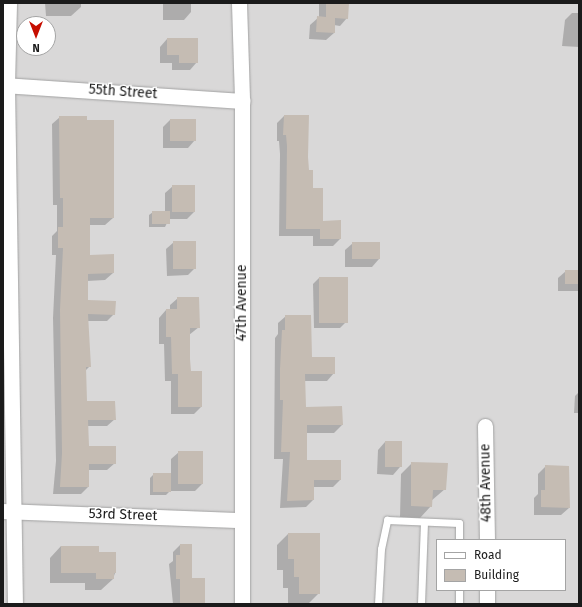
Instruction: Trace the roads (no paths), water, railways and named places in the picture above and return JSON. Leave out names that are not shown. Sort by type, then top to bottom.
[{"type":"street","points":[[9,3],[5,85],[9,511],[15,604]]},
{"type":"street","name":"47th Avenue","points":[[239,3],[242,101],[242,604]]},
{"type":"street","name":"55th Street","points":[[5,85],[242,101]]},
{"type":"street","name":"48th Avenue","points":[[485,426],[486,539]]},
{"type":"street","name":"53rd Street","points":[[9,511],[242,520]]},
{"type":"street","points":[[487,591],[488,604]]},
{"type":"lane","points":[[378,604],[381,549],[387,520],[459,522],[459,539]]},
{"type":"lane","points":[[421,604],[424,522]]},
{"type":"lane","points":[[459,591],[459,604]]}]
